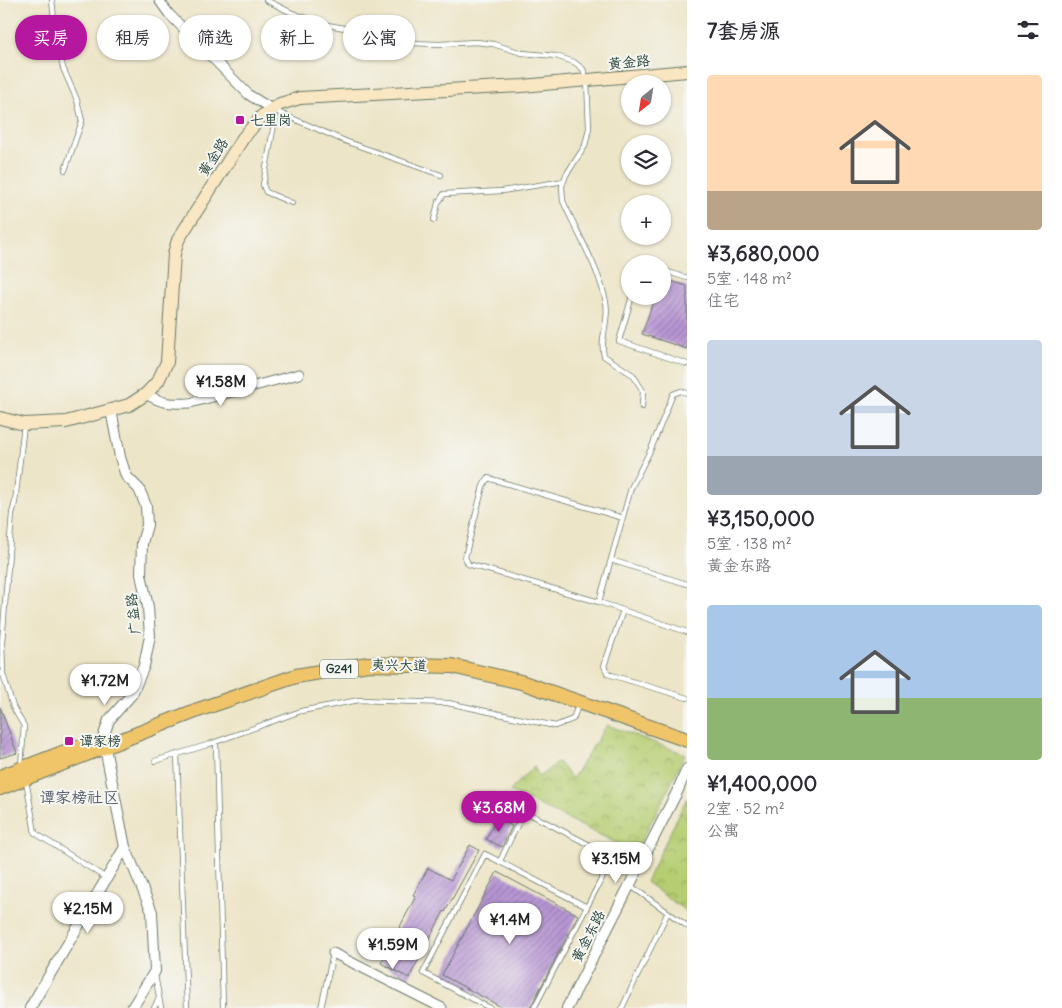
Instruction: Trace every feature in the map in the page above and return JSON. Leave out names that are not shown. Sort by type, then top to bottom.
[{"type":"highway","name":"夷兴大道","points":[[105,742],[196,702],[294,668],[367,656],[453,658],[514,672],[687,731]]},
{"type":"highway","name":"夷兴大道","points":[[0,777],[23,773],[105,742],[296,676],[368,664],[452,666],[521,682],[687,740]]},
{"type":"highway","name":"夷兴大道","points":[[0,788],[23,773]]},
{"type":"main road","name":"黄金路","points":[[0,418],[24,424],[66,422],[129,405],[146,394],[158,381],[167,362],[174,254],[178,240],[243,138],[262,116],[280,104],[300,98],[522,86],[687,71]]},
{"type":"street","points":[[159,0],[169,14],[249,95],[272,109]]},
{"type":"street","points":[[146,394],[160,402],[172,404],[190,403],[299,374]]},
{"type":"street","name":"广益路","points":[[105,742],[109,720],[132,694],[144,666],[150,636],[148,607],[141,574],[142,543],[147,525],[146,506],[139,489],[126,476],[120,457],[111,410]]},
{"type":"street","points":[[105,742],[124,847],[152,912],[155,971],[132,1008]]},
{"type":"street","name":"黄金东路","points":[[567,1008],[678,792],[687,769]]},
{"type":"street","points":[[30,1008],[124,847]]},
{"type":"street","points":[[333,953],[442,1008]]},
{"type":"lane","points":[[52,0],[55,29],[63,68],[77,100],[82,121],[65,170]]},
{"type":"lane","points":[[266,0],[290,12],[322,24],[373,33],[408,43],[476,42],[493,44],[522,52],[556,56],[574,62],[583,69],[587,80],[589,128],[585,146],[566,175],[562,186],[563,201],[602,286],[606,304],[602,346],[604,356],[634,375],[644,391],[642,407]]},
{"type":"lane","points":[[272,109],[346,141],[441,175]]},
{"type":"lane","points":[[272,109],[275,119],[263,184],[266,192],[292,203]]},
{"type":"lane","points":[[434,220],[438,203],[444,194],[502,190],[564,181]]},
{"type":"lane","points":[[671,273],[687,278]]},
{"type":"lane","points":[[630,305],[620,341],[687,364]]},
{"type":"lane","points":[[599,602],[631,488],[651,449],[673,394],[681,391],[687,393]]},
{"type":"lane","points":[[24,424],[12,514],[2,643],[3,674],[13,707],[24,726],[23,773],[35,833],[106,878]]},
{"type":"lane","points":[[623,518],[488,478],[483,486],[465,557],[468,564],[599,602],[687,632]]},
{"type":"lane","points":[[611,560],[687,584]]},
{"type":"lane","points":[[623,610],[604,666],[608,674],[687,698]]},
{"type":"lane","points":[[155,761],[216,742],[301,711],[359,700],[448,703],[555,726],[573,719],[579,702]]},
{"type":"lane","points":[[216,742],[223,1008]]},
{"type":"lane","points":[[177,754],[187,1008]]},
{"type":"lane","points":[[500,861],[524,811],[638,870]]},
{"type":"lane","points":[[490,1008],[423,973],[485,854],[587,907]]},
{"type":"lane","points":[[534,1008],[613,857]]},
{"type":"lane","points":[[630,885],[687,926]]},
{"type":"lane","points":[[622,1008],[668,912]]},
{"type":"lane","points":[[321,1008],[333,953]]},
{"type":"lane","points":[[155,971],[161,1008]]},
{"type":"lane","points":[[154,1008],[160,998]]},
{"type":"green space","points":[[607,725],[685,754],[635,852],[510,791],[534,766],[539,777],[558,762],[572,779]]},
{"type":"green space","points":[[687,798],[687,912],[646,882]]},
{"type":"building","points":[[671,281],[687,286],[687,349],[642,334],[652,305],[671,305]]},
{"type":"building","points":[[0,707],[17,753],[0,758]]},
{"type":"building","points":[[497,818],[512,826],[502,847],[486,839]]},
{"type":"building","points":[[470,845],[479,850],[409,978],[381,963],[416,896],[413,895],[428,868],[451,880]]},
{"type":"building","points":[[497,872],[578,915],[530,1008],[503,1008],[442,975]]},
{"type":"place","name":"七里岗","points":[[240,120]]},
{"type":"place","name":"谭家榜","points":[[69,741]]},
{"type":"district","name":"谭家榜社区","points":[[79,797]]}]
